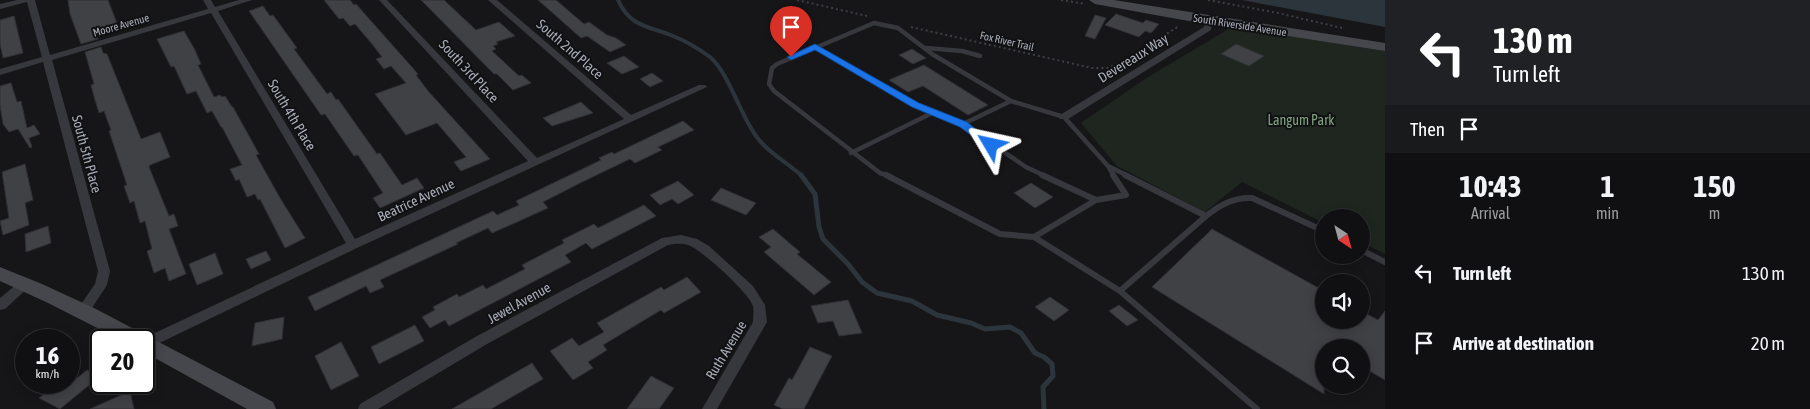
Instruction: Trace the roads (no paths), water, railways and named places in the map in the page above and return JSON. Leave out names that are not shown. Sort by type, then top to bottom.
[{"type":"main road","name":"South Riverside Avenue","points":[[1095,0],[1183,16],[1385,47]]},
{"type":"main road","points":[[0,274],[26,283],[118,329]]},
{"type":"main road","points":[[155,349],[266,409]]},
{"type":"street","points":[[0,7],[26,0]]},
{"type":"street","name":"South 5th Place","points":[[31,0],[104,271],[101,285],[83,310]]},
{"type":"street","name":"South 4th Place","points":[[207,0],[353,245]]},
{"type":"street","name":"Moore Avenue","points":[[0,72],[248,0]]},
{"type":"street","name":"South 3rd Place","points":[[383,0],[535,162]]},
{"type":"street","name":"South 2nd Place","points":[[492,0],[630,119]]},
{"type":"street","name":"Devereaux Way","points":[[1064,117],[1208,28],[1208,19]]},
{"type":"street","name":"Beatrice Avenue","points":[[155,336],[702,87]]},
{"type":"street","name":"Jewel Avenue","points":[[365,409],[491,336],[666,241],[681,239],[693,242]]},
{"type":"street","name":"Ruth Avenue","points":[[693,242],[705,248],[749,289],[759,304],[760,322],[708,409]]},
{"type":"street","points":[[0,305],[26,283]]},
{"type":"lane","points":[[1034,238],[1096,200],[1126,195],[1108,166],[1064,117],[1011,101],[925,48],[898,28],[878,23],[815,47],[772,68],[769,84],[774,91],[851,153],[880,173],[893,177],[951,210],[1000,234],[1034,238],[1120,292],[1257,409]]},
{"type":"lane","points":[[815,47],[916,105],[963,124],[1026,167],[1096,200]]},
{"type":"lane","points":[[925,48],[956,50],[980,56]]},
{"type":"lane","points":[[963,124],[1011,101]]},
{"type":"lane","points":[[851,153],[934,112]]},
{"type":"lane","points":[[1108,166],[1206,216]]},
{"type":"lane","points":[[1120,292],[1216,207],[1242,196],[1252,198],[1315,227]]},
{"type":"lane","points":[[1370,254],[1385,262]]},
{"type":"waterway","points":[[618,0],[628,16],[634,21],[683,40],[710,57],[723,73],[756,136],[766,147],[801,175]]},
{"type":"waterway","points":[[801,175],[815,194],[819,227],[823,239],[848,264],[862,282],[877,293],[912,301],[937,315],[971,323],[985,329],[1010,327],[1021,333],[1035,353],[1044,357],[1052,364],[1053,376],[1043,387],[1044,409]]},
{"type":"park label","name":"Langum Park","points":[[1301,120]]}]
